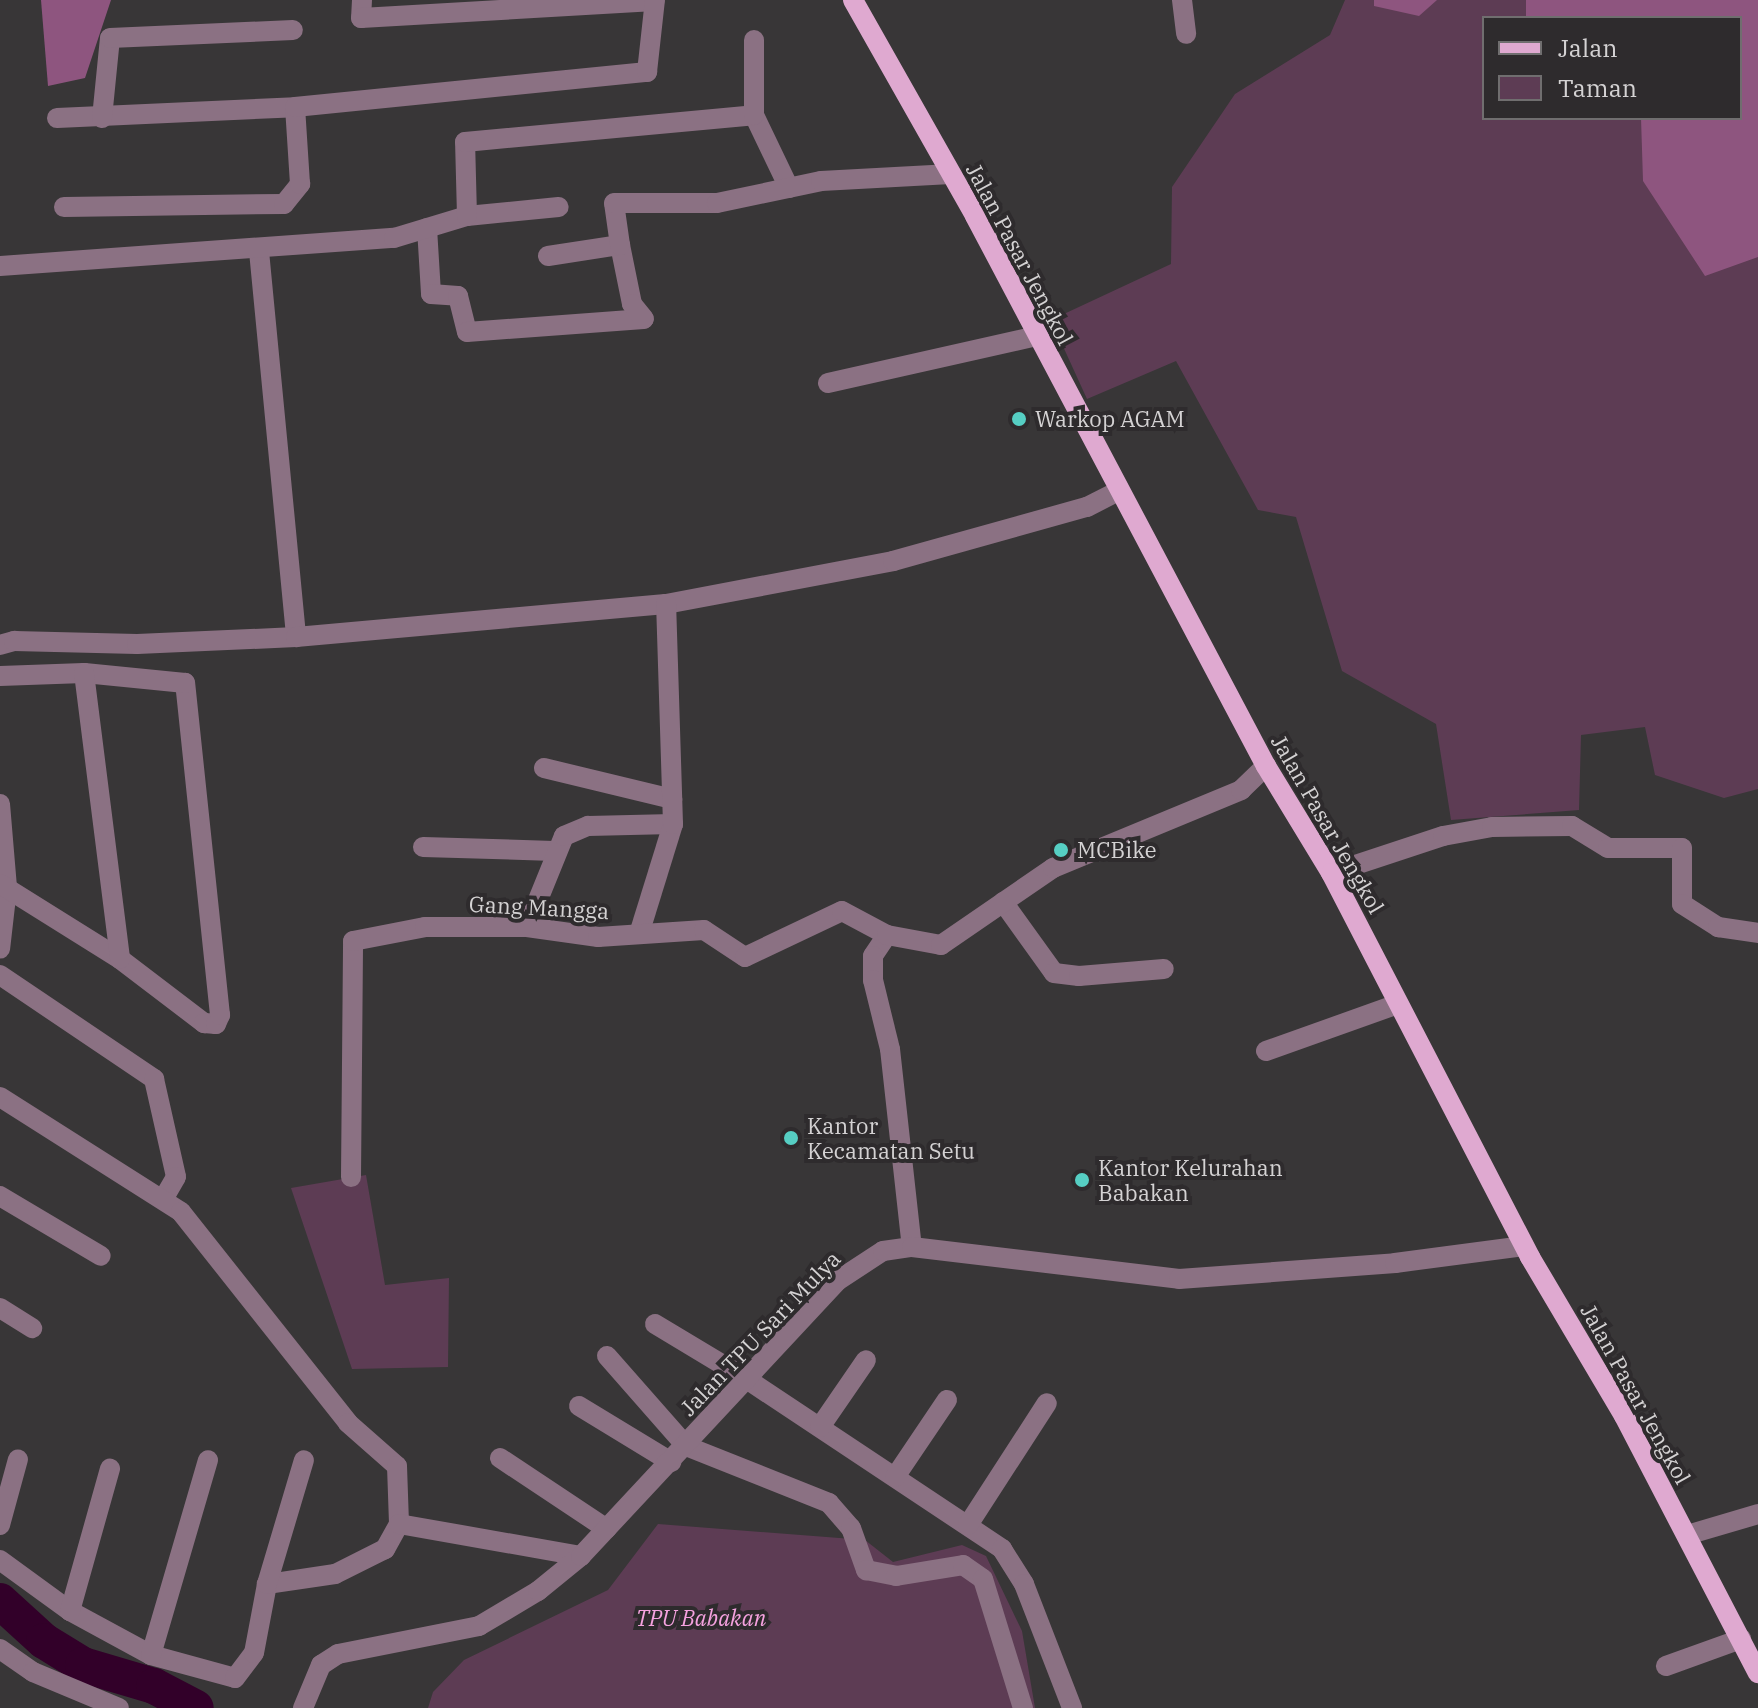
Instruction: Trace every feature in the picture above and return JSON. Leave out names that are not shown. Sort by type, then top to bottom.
[{"type":"main road","name":"Jalan Pasar Jengkol","points":[[853,0],[951,174],[1266,766],[1331,873],[1524,1246],[1687,1535],[1758,1673]]},
{"type":"street","points":[[57,118],[295,107],[647,72],[655,0],[524,4],[361,18],[362,0]]},
{"type":"street","points":[[1182,0],[1186,34]]},
{"type":"street","points":[[102,118],[110,38],[293,30]]},
{"type":"street","points":[[754,40],[754,115],[789,188]]},
{"type":"street","points":[[64,207],[284,204],[300,184],[295,107]]},
{"type":"street","points":[[467,216],[465,142],[754,115]]},
{"type":"street","points":[[427,228],[431,294],[458,296],[467,332],[644,319],[632,304],[614,203],[717,203],[821,181],[951,174]]},
{"type":"street","points":[[0,266],[259,251],[394,238],[467,216],[559,207]]},
{"type":"street","points":[[548,256],[620,245]]},
{"type":"street","points":[[259,251],[296,637]]},
{"type":"street","points":[[828,383],[1037,336]]},
{"type":"street","points":[[0,645],[14,641],[137,644],[296,637],[666,604],[893,561],[1087,507],[1119,491]]},
{"type":"street","points":[[639,934],[673,824],[666,604]]},
{"type":"street","points":[[0,676],[84,673],[179,680],[187,687],[219,1021],[204,1023],[120,959],[3,886]]},
{"type":"street","points":[[84,673],[120,959]]},
{"type":"street","name":"Gang Mangga","points":[[351,1177],[353,941],[425,927],[527,927],[598,937],[704,930],[745,957],[842,911],[887,935],[941,945],[1053,868],[1241,790],[1266,766]]},
{"type":"street","points":[[544,768],[672,799]]},
{"type":"street","points":[[0,804],[3,886],[0,949]]},
{"type":"street","points":[[527,927],[554,851],[564,836],[588,826],[673,824]]},
{"type":"street","points":[[1331,873],[1443,836],[1492,827],[1572,826],[1608,848],[1682,848],[1682,904],[1718,927],[1758,933]]},
{"type":"street","points":[[423,847],[554,851]]},
{"type":"street","points":[[1003,902],[1054,973],[1079,976],[1164,969]]},
{"type":"street","points":[[887,935],[873,956],[873,980],[890,1049],[912,1247]]},
{"type":"street","points":[[0,975],[154,1079],[176,1177],[164,1198]]},
{"type":"street","points":[[1266,1051],[1398,1004]]},
{"type":"street","points":[[0,1097],[164,1198],[199,1229],[348,1423],[397,1466],[399,1524],[385,1549],[335,1574],[267,1584]]},
{"type":"street","points":[[0,1196],[101,1256]]},
{"type":"street","name":"Jalan TPU Sari Mulya","points":[[306,1699],[321,1665],[338,1654],[479,1626],[538,1591],[581,1556],[686,1446],[745,1378],[862,1262],[883,1251],[912,1247],[1179,1279],[1395,1263],[1524,1246]]},
{"type":"street","points":[[0,1308],[32,1328]]},
{"type":"street","points":[[655,1324],[745,1378],[1002,1549],[1024,1584],[1072,1708]]},
{"type":"street","points":[[607,1356],[686,1446],[829,1503],[851,1528],[866,1570],[896,1576],[963,1565],[983,1579],[1023,1708]]},
{"type":"street","points":[[820,1427],[866,1360]]},
{"type":"street","points":[[895,1477],[947,1400]]},
{"type":"street","points":[[968,1525],[1047,1403]]},
{"type":"street","points":[[579,1406],[671,1462]]},
{"type":"street","points":[[500,1458],[607,1529]]},
{"type":"street","points":[[0,1525],[18,1459]]},
{"type":"street","points":[[151,1655],[208,1460]]},
{"type":"street","points":[[0,1560],[70,1611],[151,1655],[221,1678],[238,1677],[254,1653],[267,1584],[304,1460]]},
{"type":"street","points":[[70,1611],[110,1469]]},
{"type":"street","points":[[1687,1535],[1758,1514]]},
{"type":"street","points":[[399,1524],[581,1556]]},
{"type":"street","points":[[1666,1666],[1741,1639]]},
{"type":"street","points":[[0,1649],[33,1672],[119,1708]]},
{"type":"green space","points":[[1345,0],[1758,0],[1758,789],[1724,798],[1655,775],[1645,727],[1581,735],[1579,810],[1451,820],[1436,724],[1342,671],[1296,517],[1258,510],[1176,361],[1087,399],[1051,320],[1171,264],[1172,187],[1235,94],[1330,35]]},
{"type":"green space","points":[[366,1175],[385,1285],[449,1278],[448,1367],[352,1369],[291,1188]]},
{"type":"green space","name":"TPU Babakan","points":[[658,1524],[865,1540],[893,1562],[962,1545],[986,1556],[1022,1631],[1035,1708],[428,1708],[433,1692],[464,1660],[608,1590]]},
{"type":"shaded area","points":[[41,0],[111,0],[85,78],[48,86]]},
{"type":"shaded area","points":[[1374,0],[1437,0],[1419,16],[1374,6]]},
{"type":"shaded area","points":[[1526,0],[1758,0],[1758,257],[1705,276],[1643,181],[1641,120],[1742,120],[1742,16],[1526,16]]},
{"type":"waterway","points":[[0,1601],[44,1641],[83,1665],[154,1686],[196,1708]]},
{"type":"place","name":"Warkop AGAM","points":[[1019,419]]},
{"type":"place","name":"MCBike","points":[[1061,850]]},
{"type":"place","name":"Kantor Kecamatan Setu","points":[[791,1138]]},
{"type":"place","name":"Kantor Kelurahan Babakan","points":[[1082,1180]]}]
